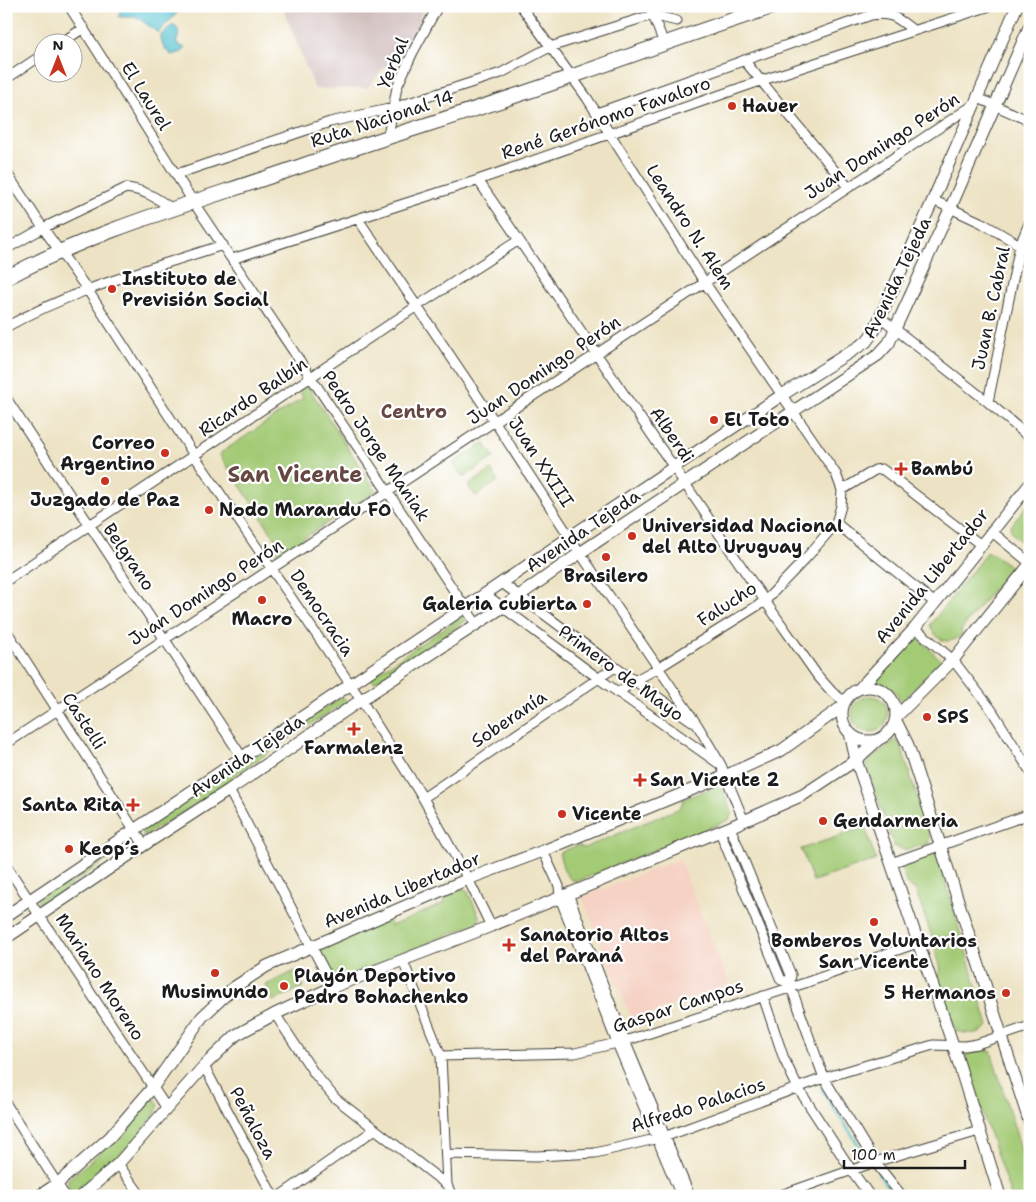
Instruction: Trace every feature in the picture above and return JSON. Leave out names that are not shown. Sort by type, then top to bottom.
[{"type":"highway","name":"Ruta Nacional 14","points":[[6,278],[112,229],[572,76],[775,6]]},
{"type":"main road","name":"Avenida Tejeda","points":[[6,916],[674,467],[866,342],[874,331],[1018,6]]},
{"type":"main road","name":"Avenida Tejeda","points":[[6,938],[361,700],[503,608],[580,553],[878,355],[889,343],[1030,25]]},
{"type":"main road","name":"Avenida Libertador","points":[[859,689],[915,628],[1030,484]]},
{"type":"main road","points":[[896,719],[953,660],[1030,564]]},
{"type":"main road","points":[[81,1196],[118,1164],[166,1107],[204,1066],[236,1036],[275,1014],[333,988],[491,926],[803,795],[856,760],[892,729],[896,719],[896,707],[892,699],[886,692],[868,687],[859,689],[851,694],[844,704],[843,721],[850,733],[856,760],[953,1046],[1000,1196]]},
{"type":"main road","name":"Avenida Libertador","points":[[39,1196],[57,1184],[110,1137],[153,1087],[202,1017],[233,988],[266,966],[468,879],[543,851],[725,776],[782,750],[844,704]]},
{"type":"main road","points":[[896,719],[908,745],[1030,1124]]},
{"type":"main road","points":[[850,733],[858,739],[868,741],[879,740]]},
{"type":"street","name":"El Laurel","points":[[69,6],[194,202]]},
{"type":"street","name":"Yerbal","points":[[388,136],[397,87],[413,52],[438,6]]},
{"type":"street","name":"Leandro N. Alem","points":[[521,6],[597,113],[705,283],[792,411]]},
{"type":"street","name":"René Gerónomo Favaloro","points":[[232,259],[478,180],[760,81],[990,6]]},
{"type":"street","points":[[176,174],[330,122],[393,108],[501,73],[550,47],[650,11],[677,21]]},
{"type":"street","points":[[650,11],[664,43]]},
{"type":"street","points":[[597,113],[822,32],[878,14],[885,13],[897,18],[913,30]]},
{"type":"street","points":[[78,32],[84,28]]},
{"type":"street","points":[[744,60],[848,187]]},
{"type":"street","points":[[6,79],[32,62]]},
{"type":"street","points":[[976,101],[995,105],[1030,120]]},
{"type":"street","name":"Juan Domingo Perón","points":[[6,744],[705,283],[976,101]]},
{"type":"street","name":"Democracia","points":[[6,172],[87,289],[194,456],[351,684],[423,798],[468,879],[491,926]]},
{"type":"street","name":"Alberdi","points":[[478,180],[765,601],[817,675],[844,704]]},
{"type":"street","points":[[6,249],[43,228],[126,188],[140,190],[157,197],[172,209]]},
{"type":"street","points":[[933,200],[982,223],[1030,251]]},
{"type":"street","name":"Pedro Jorge Maniak","points":[[194,202],[477,625]]},
{"type":"street","name":"Juan XXIII","points":[[358,219],[495,422],[580,553],[698,726],[721,765],[744,821]]},
{"type":"street","name":"Juan B. Cabral","points":[[988,402],[1020,245],[1030,221]]},
{"type":"street","name":"Ricardo Balbín","points":[[6,581],[417,306],[519,240]]},
{"type":"street","points":[[6,327],[33,312],[87,289],[223,245]]},
{"type":"street","points":[[880,317],[988,402],[1030,438]]},
{"type":"street","name":"Belgrano","points":[[6,398],[242,757]]},
{"type":"street","points":[[792,411],[836,474],[842,490],[841,506],[836,523],[935,603]]},
{"type":"street","points":[[842,490],[875,470],[882,469],[981,545]]},
{"type":"street","name":"Falucho","points":[[618,693],[634,681],[765,601],[836,523]]},
{"type":"street","points":[[991,531],[1030,564]]},
{"type":"street","name":"Primero de Mayo","points":[[502,583],[698,726]]},
{"type":"street","name":"Primero de Mayo","points":[[485,594],[618,693],[721,765]]},
{"type":"street","points":[[915,628],[953,660],[991,709],[1030,771]]},
{"type":"street","name":"Castelli","points":[[6,630],[144,846]]},
{"type":"street","name":"Soberanía","points":[[423,798],[615,667]]},
{"type":"street","points":[[229,790],[333,988]]},
{"type":"street","points":[[891,863],[1030,814]]},
{"type":"street","points":[[725,829],[737,844],[792,976],[790,985],[824,1078],[875,1162],[902,1196]]},
{"type":"street","points":[[725,829],[781,980],[790,985]]},
{"type":"street","points":[[543,851],[564,896],[660,1137],[681,1196]]},
{"type":"street","name":"Mariano Moreno","points":[[6,865],[166,1107]]},
{"type":"street","name":"Gaspar Campos","points":[[440,1056],[575,1053],[621,1042],[917,943]]},
{"type":"street","points":[[403,961],[440,1056],[447,1185],[452,1196]]},
{"type":"street","points":[[763,996],[784,1059],[798,1088],[870,1196]]},
{"type":"street","points":[[275,1014],[314,1073],[335,1098],[447,1185]]},
{"type":"street","name":"Alfredo Palacios","points":[[446,1154],[537,1156],[595,1153],[660,1137],[824,1078],[933,1045],[977,1044],[1030,1026]]},
{"type":"street","name":"Peñaloza","points":[[204,1066],[273,1196]]},
{"type":"street","points":[[6,1104],[65,1196]]},
{"type":"street","points":[[280,1196],[374,1130]]},
{"type":"street","points":[[778,1196],[875,1162],[979,1131]]},
{"type":"street","points":[[660,1137],[690,1196]]},
{"type":"street","points":[[118,1164],[141,1196]]},
{"type":"shaded area","points":[[282,6],[425,6],[412,35],[367,88],[315,89]]},
{"type":"shaded area","points":[[679,859],[729,984],[632,1021],[582,897]]},
{"type":"green space","points":[[307,385],[376,491],[278,555],[273,549],[279,544],[219,454],[303,398],[299,390]]},
{"type":"green space","points":[[484,443],[494,457],[463,478],[453,463]]},
{"type":"green space","points":[[491,470],[498,481],[476,496],[468,486]]},
{"type":"green space","points":[[1030,501],[1030,543],[1023,542],[1017,538],[1010,527]]},
{"type":"green space","points":[[987,552],[1011,567],[1012,573],[1002,586],[995,587],[961,630],[962,635],[947,641],[939,638],[930,625]]},
{"type":"green space","points":[[464,615],[467,615],[468,619],[375,682],[372,680],[371,677]]},
{"type":"green space","points":[[917,637],[941,660],[902,702],[895,691],[876,681]]},
{"type":"green space","points":[[870,696],[877,697],[883,701],[887,707],[887,721],[883,727],[877,731],[870,732],[863,731],[857,727],[853,721],[852,714],[853,707],[857,701],[863,697]]},
{"type":"green space","points":[[340,698],[344,698],[347,701],[345,705],[337,707],[232,777],[230,783],[146,835],[143,835],[143,829]]},
{"type":"green space","points":[[895,740],[900,743],[930,838],[928,844],[904,850],[894,846],[866,765],[869,760]]},
{"type":"green space","points":[[717,786],[723,789],[732,813],[729,820],[578,881],[571,880],[564,871],[559,853],[578,845],[584,848],[680,808],[684,799]]},
{"type":"green space","points":[[865,827],[876,860],[813,881],[801,849]]},
{"type":"green space","points":[[131,835],[136,841],[72,883],[62,894],[41,907],[37,900]]},
{"type":"green space","points":[[937,854],[988,1026],[977,1033],[956,1031],[937,975],[941,969],[931,934],[915,889],[907,885],[901,867],[902,864]]},
{"type":"green space","points":[[460,888],[467,890],[480,918],[477,923],[337,981],[333,980],[320,954],[321,950],[388,920],[391,926],[445,903],[443,896]]},
{"type":"green space","name":"Playón Deportivo Pedro Bohachenko","points":[[295,971],[303,987],[273,1001],[266,985]]},
{"type":"green space","points":[[980,1050],[991,1051],[1030,1179],[1030,1196],[1011,1196],[965,1062],[966,1054]]},
{"type":"green space","points":[[150,1098],[156,1100],[159,1105],[145,1128],[124,1151],[80,1191],[72,1191],[68,1185],[68,1179],[112,1142]]},
{"type":"water","points":[[127,6],[179,6],[180,9],[158,33],[137,17],[119,17],[120,10]]},
{"type":"water","points":[[173,25],[178,31],[176,43],[185,48],[182,52],[172,55],[163,46],[161,35]]},
{"type":"waterway","points":[[821,1089],[866,1156]]},
{"type":"waterway","points":[[878,1173],[894,1196]]},
{"type":"place","name":"Hauer","points":[[732,106]]},
{"type":"place","name":"Instituto de Previsión Social","points":[[112,289]]},
{"type":"place","name":"El Toto","points":[[714,420]]},
{"type":"place","name":"Correo Argentino","points":[[165,453]]},
{"type":"place","name":"Bambú","points":[[901,469]]},
{"type":"place","name":"Juzgado de Paz","points":[[105,481]]},
{"type":"place","name":"Nodo Marandu FO","points":[[209,510]]},
{"type":"place","name":"Universidad Nacional del Alto Uruguay","points":[[632,536]]},
{"type":"place","name":"Brasilero","points":[[606,557]]},
{"type":"place","name":"Macro","points":[[262,600]]},
{"type":"place","name":"Galeria cubierta","points":[[587,604]]},
{"type":"place","name":"SPS","points":[[927,717]]},
{"type":"place","name":"Farmalenz","points":[[354,729]]},
{"type":"place","name":"San Vicente 2","points":[[640,780]]},
{"type":"place","name":"Santa Rita","points":[[133,805]]},
{"type":"place","name":"Vicente","points":[[562,814]]},
{"type":"place","name":"Gendarmeria","points":[[823,821]]},
{"type":"place","name":"Keop´s","points":[[69,849]]},
{"type":"place","name":"Bomberos Voluntarios San Vicente","points":[[874,922]]},
{"type":"place","name":"Sanatorio Altos del Paraná","points":[[509,945]]},
{"type":"place","name":"Musimundo","points":[[215,973]]},
{"type":"place","name":"Playón Deportivo Pedro Bohachenko","points":[[284,986]]},
{"type":"place","name":"5 Hermanos","points":[[1006,993]]},
{"type":"district","name":"Centro","points":[[414,411]]},
{"type":"district","name":"San Vicente","points":[[295,474]]}]
